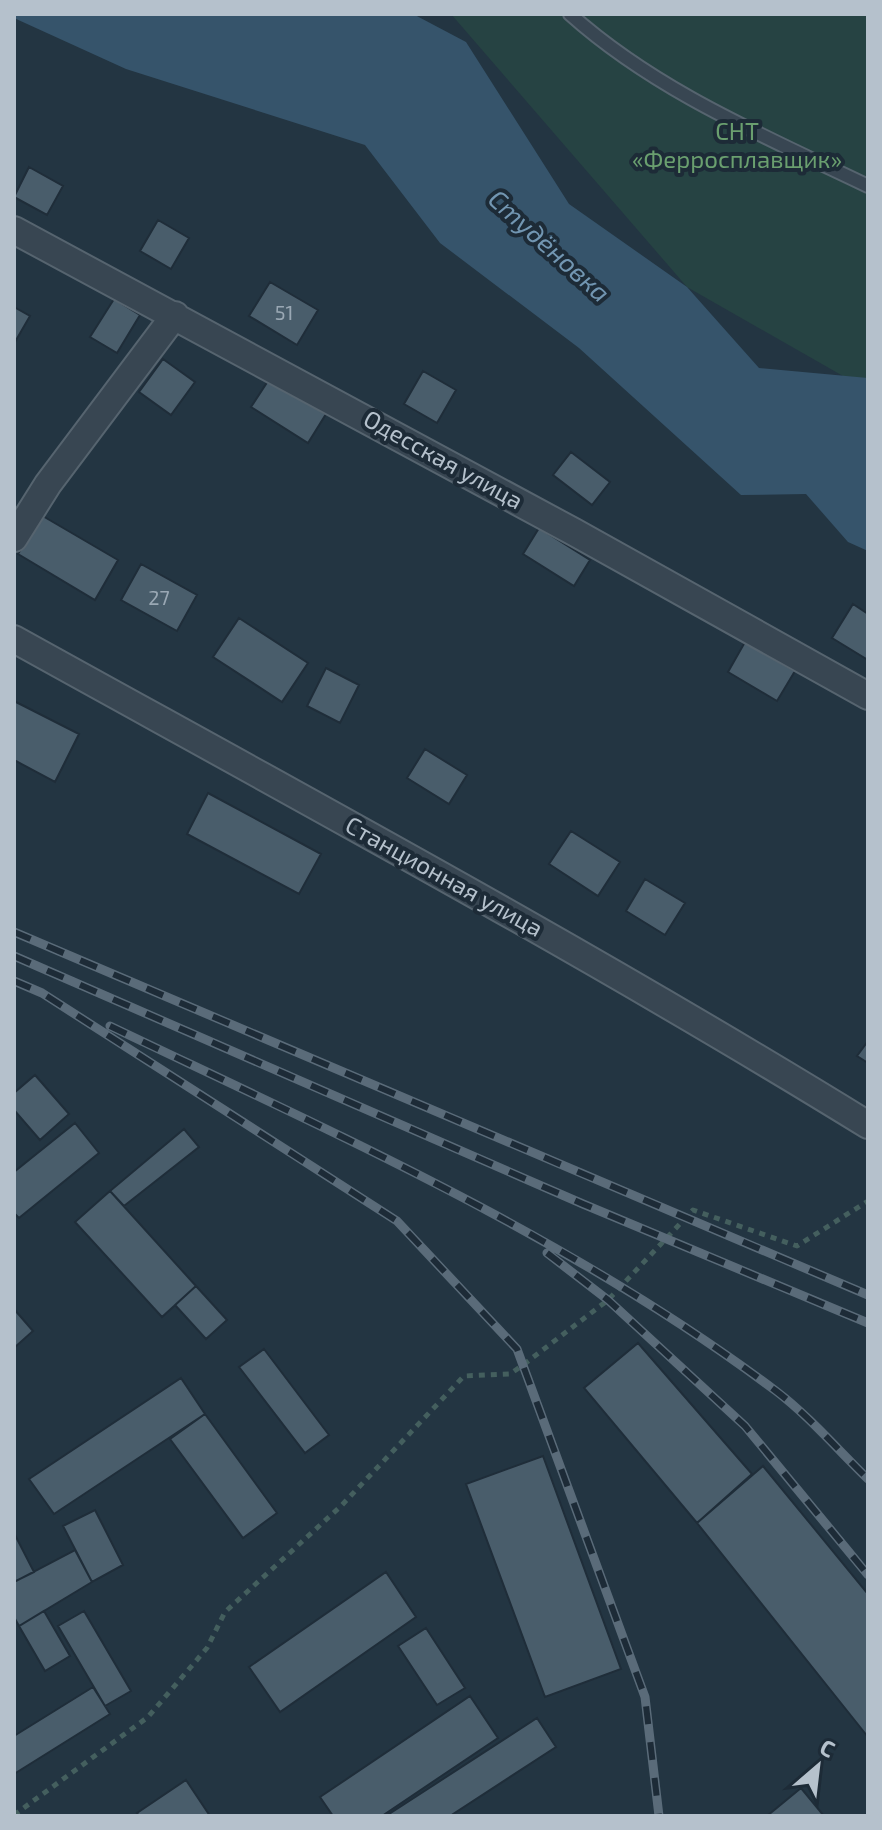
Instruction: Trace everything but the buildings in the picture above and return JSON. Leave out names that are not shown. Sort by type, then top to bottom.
[{"type":"street","name":"Одесская улица","points":[[14,230],[175,315],[868,696]]},
{"type":"street","points":[[14,538],[48,484],[175,315]]},
{"type":"street","name":"Станционная улица","points":[[14,639],[568,946],[698,1020],[868,1125]]},
{"type":"lane","points":[[570,14],[599,40],[673,90],[868,186]]},
{"type":"path","points":[[14,1815],[148,1717],[207,1648],[225,1612],[341,1506],[464,1376],[510,1374],[523,1365],[608,1300],[693,1210],[797,1246],[868,1201]]},
{"type":"green space","name":"СНТ «Ферросплавщик»","points":[[451,14],[868,14],[868,379],[843,376],[687,287]]},
{"type":"water","name":"Студёновка","points":[[14,14],[413,14],[466,42],[569,204],[687,287],[759,368],[868,378],[868,551],[848,542],[806,494],[741,495],[579,348],[440,243],[365,145],[126,69],[14,18]]},
{"type":"railway","points":[[14,932],[868,1295]]},
{"type":"railway","points":[[14,956],[583,1204],[868,1323]]},
{"type":"railway","points":[[14,981],[42,993],[397,1221],[517,1349],[645,1697],[659,1816]]},
{"type":"railway","points":[[110,1026],[452,1192],[618,1285],[776,1391],[812,1422],[868,1479]]},
{"type":"railway","points":[[547,1253],[608,1300],[745,1426],[868,1575]]}]
